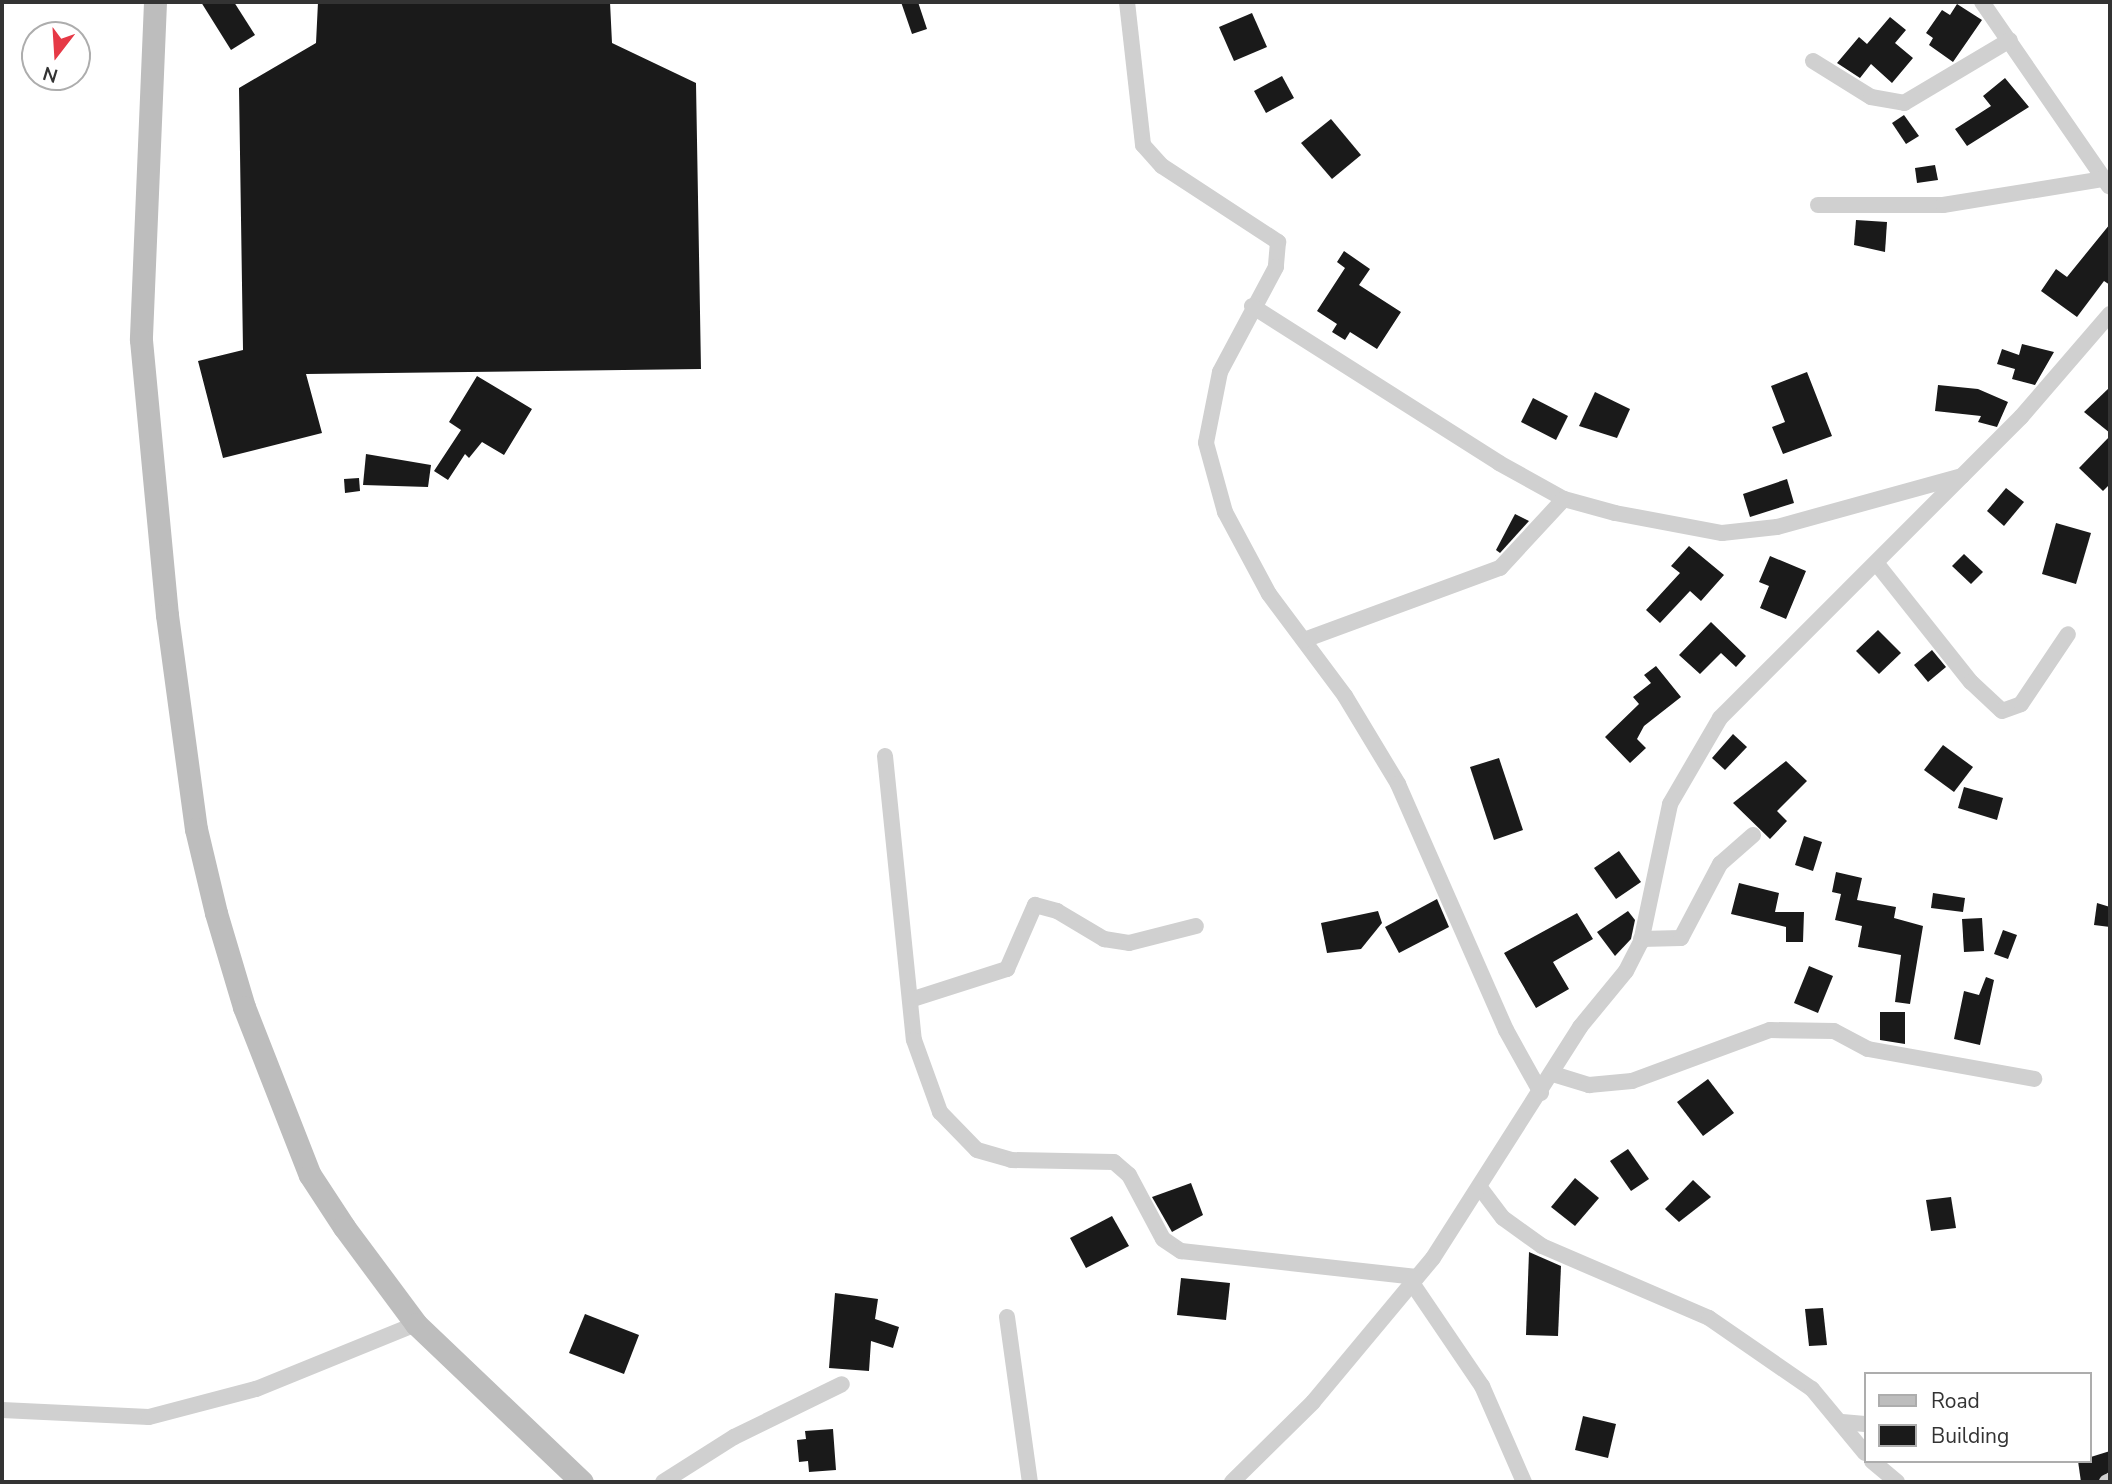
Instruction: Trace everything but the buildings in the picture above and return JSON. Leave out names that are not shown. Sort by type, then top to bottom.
[{"type":"street","points":[[155,2],[141,341],[167,615],[196,829],[244,1007],[310,1175],[416,1324],[582,1482]]},
{"type":"street","points":[[1127,2],[1143,145],[1162,166],[1278,242],[1276,267],[1252,306],[1220,372],[1206,443],[1225,512],[1269,594],[1304,640],[1398,784],[1506,1030],[1541,1093]]},
{"type":"street","points":[[1818,205],[1943,205],[2107,184],[1982,2]]},
{"type":"street","points":[[1813,61],[1871,96],[1904,103],[2010,40]]},
{"type":"street","points":[[1252,306],[1564,499],[1722,533],[1777,527],[1964,476]]},
{"type":"street","points":[[1232,1482],[1313,1402],[1415,1280],[1481,1189],[1580,1027],[1626,971],[1641,939],[1658,838],[1698,750],[1720,718],[1964,476],[2110,314]]},
{"type":"street","points":[[1304,640],[1500,568],[1564,499]]},
{"type":"street","points":[[1877,564],[1971,682],[2002,711],[2021,704],[2068,634]]},
{"type":"street","points":[[885,757],[914,1040],[940,1112],[977,1150],[1011,1160],[1114,1162],[1129,1175],[1163,1239],[1181,1251],[1415,1280]]},
{"type":"street","points":[[1641,939],[1681,938],[1720,864],[1753,835]]},
{"type":"street","points":[[910,1000],[1007,969],[1035,905],[1057,911],[1104,939],[1129,943],[1196,926]]},
{"type":"street","points":[[1553,1074],[1589,1085],[1632,1082],[1770,1030],[1834,1031],[1868,1049],[2034,1079]]},
{"type":"street","points":[[1481,1189],[1503,1218],[1542,1246],[1647,1286],[1709,1318],[1812,1389],[1842,1422],[1864,1453]]},
{"type":"street","points":[[1415,1280],[1482,1386],[1524,1482]]},
{"type":"street","points":[[1007,1317],[1030,1482]]},
{"type":"street","points":[[2,1410],[149,1416],[256,1389],[416,1324]]},
{"type":"street","points":[[663,1482],[734,1437],[842,1384]]},
{"type":"street","points":[[1842,1422],[1864,1424]]},
{"type":"street","points":[[1874,1463],[1897,1482]]}]
